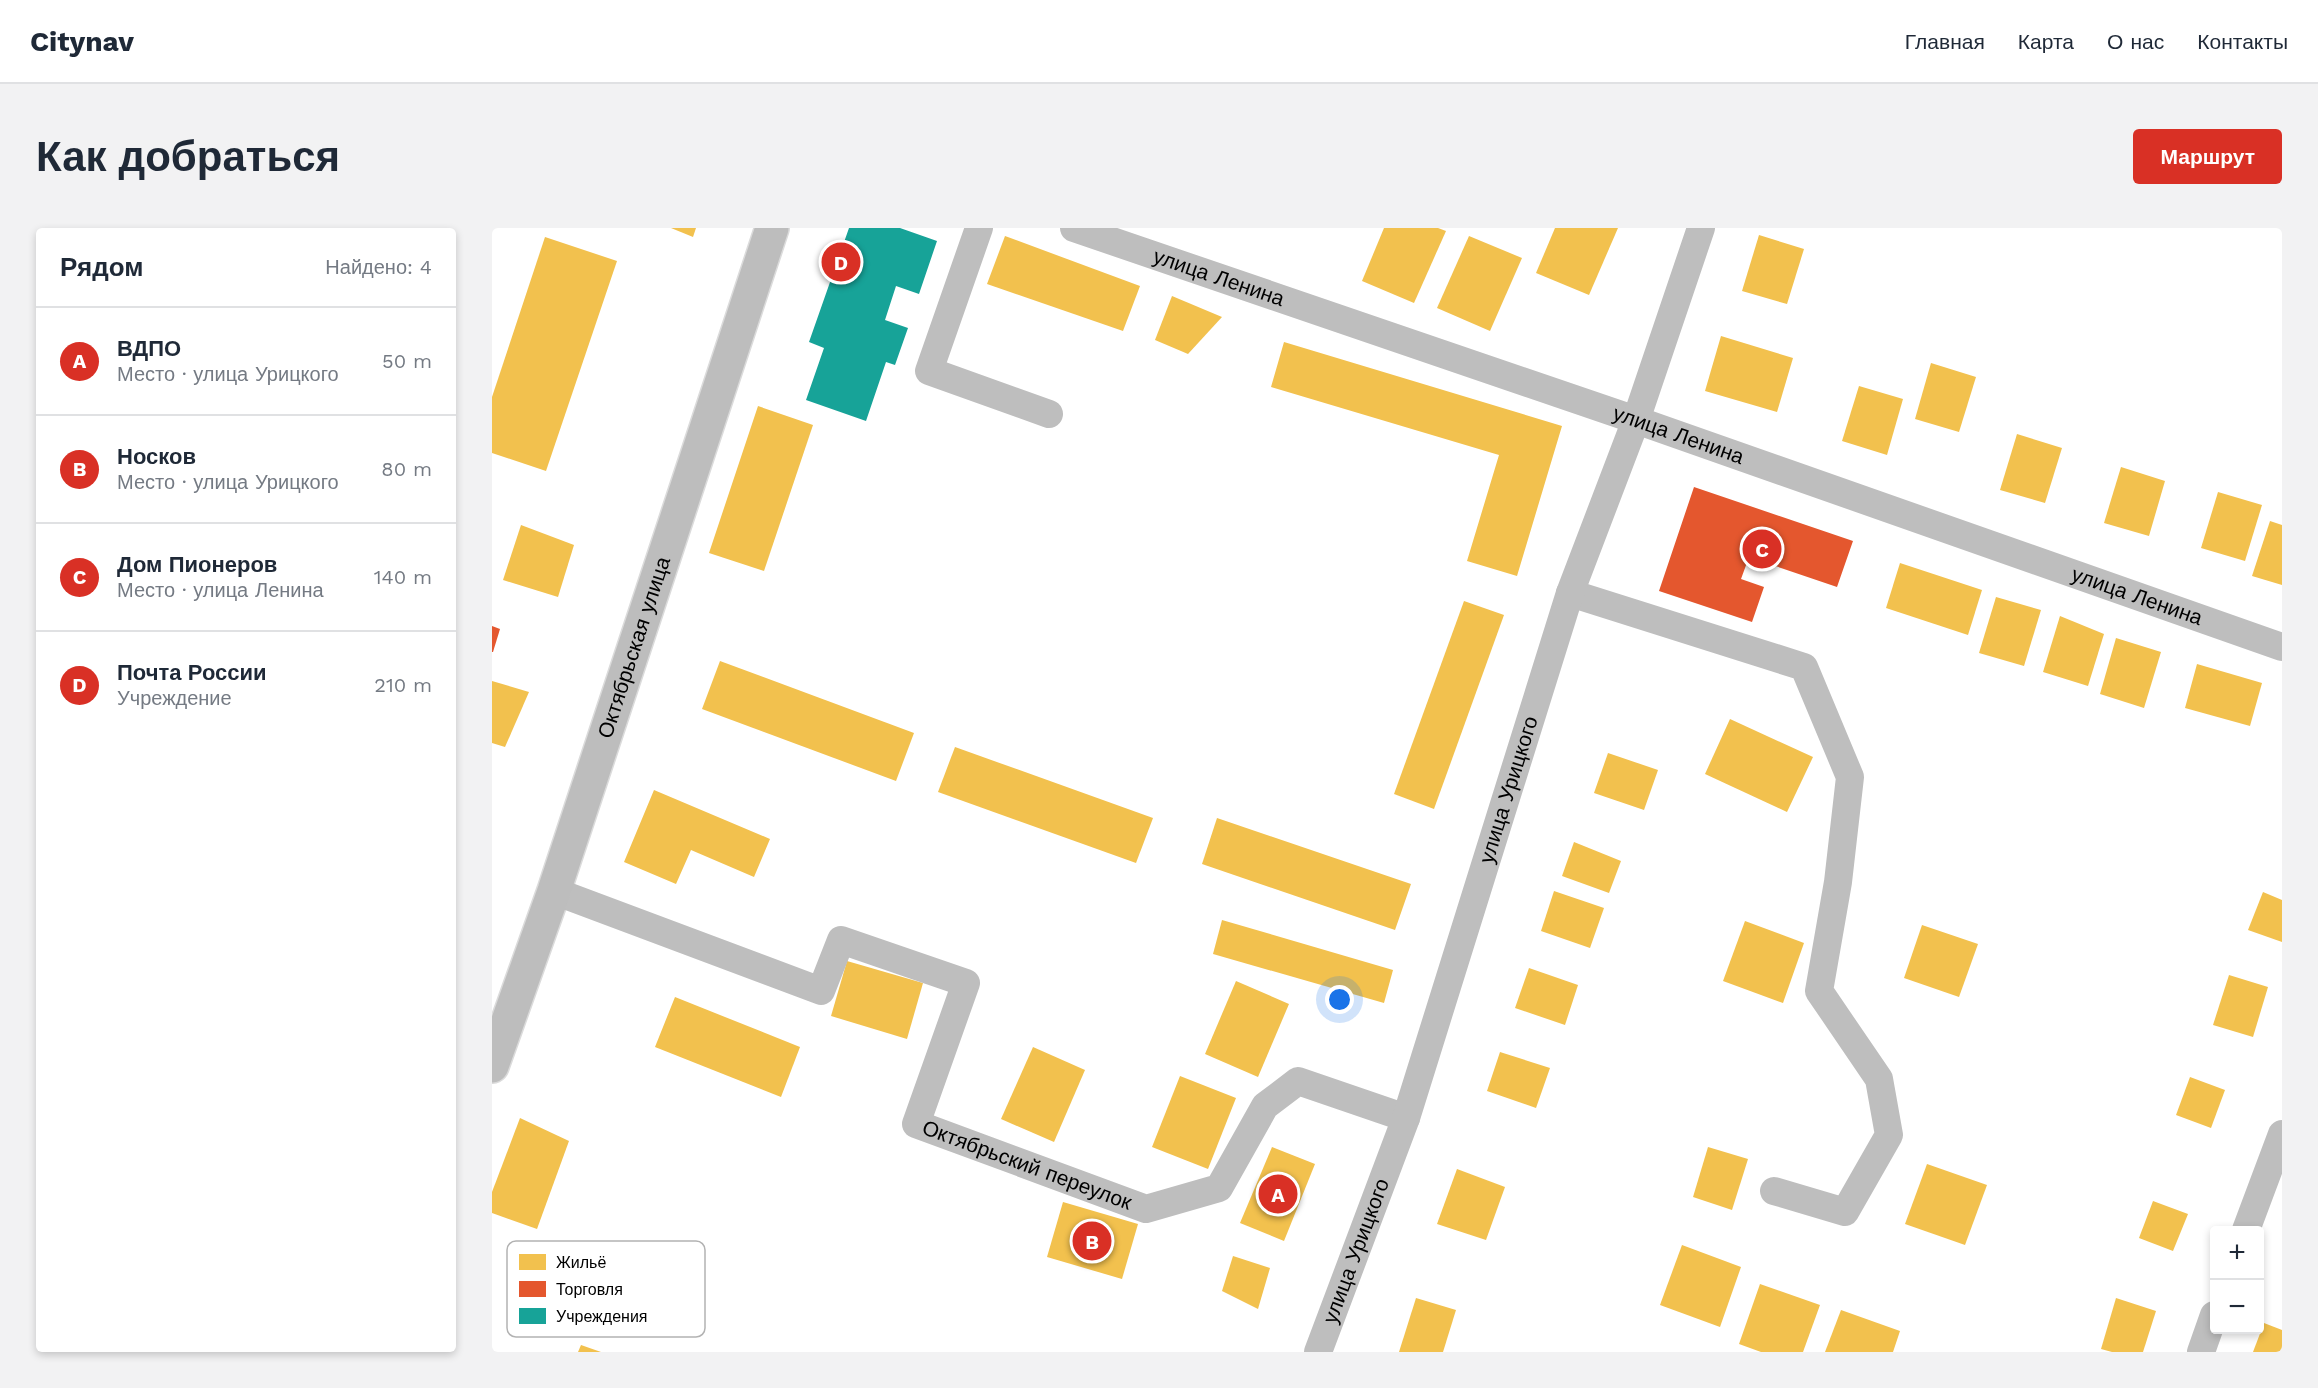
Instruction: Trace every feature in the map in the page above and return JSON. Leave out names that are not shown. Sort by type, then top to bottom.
[{"type":"main road","name":"Октябрьская улица","points":[[492,1066],[554,891],[772,228]]},
{"type":"street","points":[[979,228],[929,371],[1049,414]]},
{"type":"street","name":"улица Ленина","points":[[1074,228],[1636,420],[2282,646]]},
{"type":"street","name":"улица Урицкого","points":[[1318,1352],[1406,1118],[1570,593],[1636,420],[1701,228]]},
{"type":"street","points":[[1570,593],[1804,667],[1850,777],[1838,882],[1819,991],[1879,1079],[1889,1135],[1845,1212],[1774,1191]]},
{"type":"street","name":"Октябрьский переулок","points":[[554,891],[821,991],[842,940],[966,983],[916,1124],[1146,1209],[1219,1188],[1265,1106],[1298,1081],[1406,1118]]},
{"type":"street","points":[[2248,1226],[2282,1134]]},
{"type":"street","points":[[2201,1352],[2210,1326]]},
{"type":"building: Жильё","points":[[671,228],[696,228],[693,237]]},
{"type":"building: Жильё","points":[[1384,228],[1438,228],[1446,231],[1414,303],[1362,281]]},
{"type":"building: Жильё","points":[[1555,228],[1618,228],[1589,295],[1536,273]]},
{"type":"building: Жильё","points":[[1759,235],[1804,249],[1787,304],[1742,291]]},
{"type":"building: Жильё","points":[[1005,236],[1140,286],[1123,331],[987,284]]},
{"type":"building: Жильё","points":[[1469,236],[1522,258],[1490,331],[1437,308]]},
{"type":"building: Жильё","points":[[545,237],[617,261],[546,471],[492,453],[492,397]]},
{"type":"building: Жильё","points":[[1172,296],[1222,317],[1188,354],[1155,340]]},
{"type":"building: Жильё","points":[[1721,336],[1793,358],[1777,412],[1705,391]]},
{"type":"building: Жильё","points":[[1284,342],[1562,426],[1517,576],[1467,561],[1499,455],[1271,387]]},
{"type":"building: Жильё","points":[[1931,363],[1976,377],[1959,432],[1915,419]]},
{"type":"building: Жильё","points":[[1859,386],[1903,399],[1887,455],[1842,441]]},
{"type":"building: Жильё","points":[[758,406],[813,425],[764,571],[709,553]]},
{"type":"building: Жильё","points":[[2017,434],[2062,448],[2045,503],[2000,490]]},
{"type":"building: Жильё","points":[[2121,467],[2165,481],[2149,536],[2104,523]]},
{"type":"building: Жильё","points":[[2218,492],[2262,505],[2245,561],[2201,548]]},
{"type":"building: Жильё","points":[[2270,521],[2282,525],[2282,585],[2252,576]]},
{"type":"building: Жильё","points":[[521,525],[574,545],[558,597],[503,580]]},
{"type":"building: Жильё","points":[[1900,563],[1982,590],[1968,635],[1886,608]]},
{"type":"building: Жильё","points":[[1996,597],[2041,610],[2024,666],[1979,653]]},
{"type":"building: Жильё","points":[[1464,601],[1504,615],[1434,809],[1394,794]]},
{"type":"building: Жильё","points":[[2060,616],[2104,634],[2088,686],[2043,672]]},
{"type":"building: Жильё","points":[[2116,638],[2161,652],[2144,708],[2100,694]]},
{"type":"building: Жильё","points":[[720,661],[914,733],[896,781],[702,709]]},
{"type":"building: Жильё","points":[[2197,664],[2262,683],[2250,726],[2185,708]]},
{"type":"building: Жильё","points":[[492,681],[529,692],[505,747],[492,743]]},
{"type":"building: Жильё","points":[[1730,719],[1813,757],[1787,812],[1705,774]]},
{"type":"building: Жильё","points":[[955,747],[1153,818],[1136,863],[938,792]]},
{"type":"building: Жильё","points":[[1608,753],[1658,770],[1644,810],[1594,793]]},
{"type":"building: Жильё","points":[[654,790],[770,839],[754,877],[691,850],[676,884],[624,862]]},
{"type":"building: Жильё","points":[[1217,818],[1411,884],[1395,930],[1202,864]]},
{"type":"building: Жильё","points":[[1574,842],[1621,861],[1609,893],[1562,876]]},
{"type":"building: Жильё","points":[[1554,891],[1604,908],[1590,948],[1541,931]]},
{"type":"building: Жильё","points":[[2263,892],[2282,900],[2282,942],[2248,930]]},
{"type":"building: Жильё","points":[[1222,920],[1393,970],[1384,1003],[1213,954]]},
{"type":"building: Жильё","points":[[1745,921],[1804,943],[1783,1003],[1723,981]]},
{"type":"building: Жильё","points":[[1922,925],[1978,944],[1959,997],[1904,978]]},
{"type":"building: Жильё","points":[[847,961],[923,983],[907,1039],[831,1016]]},
{"type":"building: Жильё","points":[[1529,968],[1578,985],[1565,1025],[1515,1008]]},
{"type":"building: Жильё","points":[[2229,975],[2268,987],[2253,1037],[2213,1025]]},
{"type":"building: Жильё","points":[[1236,981],[1289,1004],[1258,1077],[1205,1054]]},
{"type":"building: Жильё","points":[[675,997],[800,1047],[781,1097],[655,1047]]},
{"type":"building: Жильё","points":[[1033,1047],[1085,1070],[1054,1142],[1001,1119]]},
{"type":"building: Жильё","points":[[1500,1052],[1550,1068],[1536,1108],[1487,1091]]},
{"type":"building: Жильё","points":[[1180,1076],[1236,1098],[1208,1169],[1152,1147]]},
{"type":"building: Жильё","points":[[2190,1077],[2225,1090],[2211,1128],[2176,1115]]},
{"type":"building: Жильё","points":[[520,1118],[569,1141],[537,1229],[492,1213],[492,1192]]},
{"type":"building: Жильё","points":[[1272,1147],[1315,1164],[1284,1241],[1240,1223]]},
{"type":"building: Жильё","points":[[1708,1147],[1748,1159],[1732,1210],[1693,1197]]},
{"type":"building: Жильё","points":[[1927,1164],[1987,1185],[1965,1245],[1905,1224]]},
{"type":"building: Жильё","points":[[1457,1169],[1505,1187],[1486,1240],[1437,1224]]},
{"type":"building: Жильё","points":[[2153,1201],[2188,1214],[2173,1251],[2139,1238]]},
{"type":"building: Жильё","points":[[1063,1202],[1138,1224],[1122,1279],[1047,1257]]},
{"type":"building: Жильё","points":[[1682,1245],[1741,1267],[1720,1327],[1660,1305]]},
{"type":"building: Жильё","points":[[1233,1256],[1270,1268],[1258,1309],[1222,1291]]},
{"type":"building: Жильё","points":[[1760,1284],[1820,1305],[1803,1352],[1761,1352],[1739,1344]]},
{"type":"building: Жильё","points":[[1416,1298],[1456,1310],[1443,1352],[1399,1352]]},
{"type":"building: Жильё","points":[[2116,1298],[2156,1311],[2143,1352],[2112,1352],[2101,1349]]},
{"type":"building: Жильё","points":[[1841,1310],[1900,1331],[1893,1352],[1825,1352]]},
{"type":"building: Жильё","points":[[2264,1323],[2282,1330],[2282,1352],[2253,1352],[2260,1334],[2264,1334]]},
{"type":"building: Жильё","points":[[581,1345],[601,1352],[578,1352]]},
{"type":"building: Торговля","points":[[1694,487],[1853,541],[1837,587],[1749,557],[1741,579],[1764,587],[1752,622],[1659,591]]},
{"type":"building: Торговля","points":[[492,626],[500,629],[493,652],[492,652]]},
{"type":"building: Учреждения","points":[[849,228],[900,228],[937,241],[919,294],[896,286],[885,320],[908,328],[895,365],[886,362],[866,421],[806,400],[824,348],[809,342]]},
{"type":"place","name":"Почта России","points":[[841,262]]},
{"type":"place","name":"Дом Пионеров","points":[[1762,549]]},
{"type":"place","name":"ВДПО","points":[[1278,1194]]},
{"type":"place","name":"Носков","points":[[1092,1241]]}]
